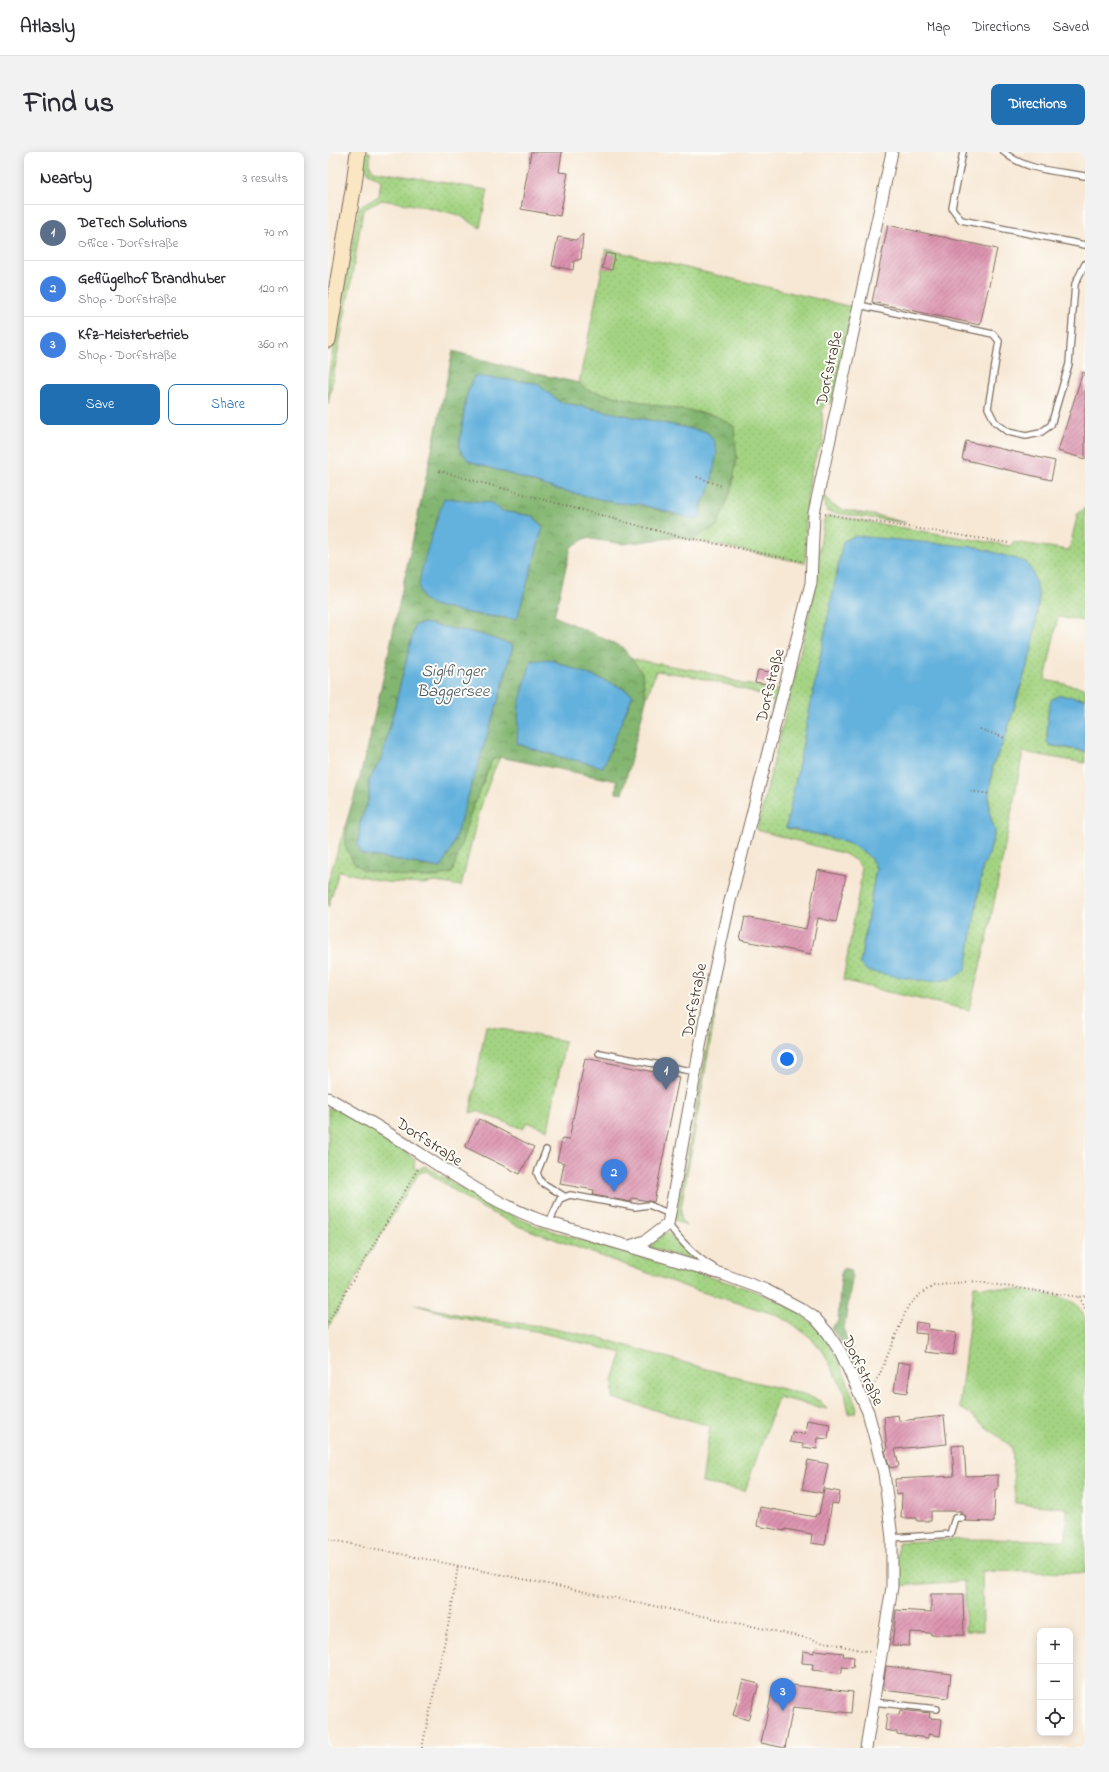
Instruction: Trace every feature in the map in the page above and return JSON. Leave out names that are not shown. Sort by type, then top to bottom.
[{"type":"street","points":[[328,340],[358,152]]},
{"type":"street","name":"Dorfstraße","points":[[669,1219],[709,996],[729,905],[811,583],[814,513],[892,152]]},
{"type":"street","name":"Dorfstraße","points":[[328,1098],[399,1139],[425,1158],[517,1212],[549,1223],[725,1275],[766,1290],[802,1309],[815,1318],[828,1333],[841,1353],[864,1400],[884,1472],[892,1538],[892,1587],[866,1748]]},
{"type":"street","points":[[630,1246],[645,1241],[669,1219]]},
{"type":"lane","points":[[963,152],[952,208],[961,220],[1085,245]]},
{"type":"lane","points":[[1004,152],[1012,159],[1026,166],[1085,176]]},
{"type":"lane","points":[[858,305],[993,334],[999,341],[988,408],[995,422],[1008,432],[1026,436],[1040,433],[1051,425],[1069,364],[1075,284],[1085,264]]},
{"type":"lane","points":[[599,1054],[696,1072]]},
{"type":"lane","points":[[546,1150],[537,1173],[541,1182],[564,1196]]},
{"type":"lane","points":[[549,1223],[560,1199],[564,1196],[575,1195],[635,1207],[649,1205],[669,1219]]},
{"type":"lane","name":"Dorfstraße","points":[[669,1219],[684,1243],[697,1256],[725,1275]]},
{"type":"lane","points":[[892,1538],[950,1534],[955,1518],[962,1518]]},
{"type":"lane","points":[[873,1702],[937,1709]]},
{"type":"path","points":[[439,471],[672,535],[812,563]]},
{"type":"path","points":[[697,477],[722,486]]},
{"type":"path","points":[[814,513],[1010,543]]},
{"type":"path","points":[[980,729],[1005,738]]},
{"type":"path","points":[[971,791],[989,794]]},
{"type":"path","points":[[328,1322],[381,1229],[425,1158]]},
{"type":"path","points":[[864,1400],[879,1376],[908,1306],[919,1295],[933,1286],[970,1281],[1078,1297],[1085,1296]]},
{"type":"path","points":[[1078,1297],[1085,1309]]},
{"type":"path","points":[[328,1539],[756,1627],[881,1655]]},
{"type":"path","points":[[422,1748],[451,1612],[458,1565]]},
{"type":"green space","points":[[364,152],[370,152],[370,166],[374,171],[488,190],[480,228],[459,215],[427,207],[382,200],[363,210],[328,404],[328,378],[359,207],[379,196],[381,180],[370,174],[363,166]]},
{"type":"green space","points":[[606,249],[852,307],[835,392],[831,403],[825,403],[822,410],[823,444],[817,454],[812,468],[807,501],[805,563],[692,540],[717,526],[732,488],[737,458],[714,415],[659,406],[586,390],[579,383]]},
{"type":"green space","points":[[453,351],[516,369],[579,383],[587,390],[659,406],[714,415],[734,426],[737,458],[732,488],[717,526],[692,540],[677,537],[623,544],[586,538],[571,547],[554,616],[622,647],[642,672],[646,700],[622,794],[616,793],[617,781],[500,757],[492,760],[472,809],[452,873],[434,877],[410,877],[363,870],[353,862],[345,845],[347,820],[360,777],[383,679]],"holes":[[[503,380],[536,383],[560,402],[707,432],[710,489],[701,505],[676,515],[639,504],[617,503],[556,489],[469,461],[459,447],[466,397]],[[501,511],[533,516],[543,527],[517,619],[469,613],[446,608],[424,600]],[[424,623],[480,634],[513,645],[500,695],[452,847],[441,868],[361,854],[360,823],[369,799],[369,780],[382,758],[415,625]],[[549,659],[616,685],[633,694],[603,766],[557,756],[517,744]]]},
{"type":"green space","points":[[824,496],[832,505],[843,510],[879,516],[906,523],[828,512],[823,502]]},
{"type":"green space","points":[[1085,508],[1085,621],[1058,617],[1045,680],[1085,688],[1085,699],[1078,697],[1048,712],[1047,741],[1051,746],[1085,751],[1085,763],[1023,752],[987,939],[969,1010],[888,992],[843,980],[861,879],[861,867],[856,861],[845,854],[757,830],[812,599],[824,519],[828,516],[833,516],[1011,546],[1013,542],[1069,550],[1078,513]],"holes":[[[946,546],[976,547],[1039,596],[1031,653],[1005,738],[993,765],[989,794],[989,811],[995,832],[989,854],[983,866],[978,895],[860,964],[876,868],[874,864],[870,858],[853,845],[786,828]]]},
{"type":"green space","points":[[631,659],[706,672],[744,684],[779,690],[773,714],[772,709],[774,703],[769,697],[713,681],[656,671],[646,700],[644,686]]},
{"type":"green space","points":[[500,757],[482,804],[461,886],[436,882],[423,884],[386,882],[339,871],[328,908],[328,882],[347,820],[345,845],[452,873],[472,809],[492,760]]},
{"type":"green space","points":[[719,980],[721,981],[681,1208],[681,1220],[686,1226],[675,1220],[675,1217]]},
{"type":"green space","points":[[486,1026],[565,1041],[548,1130],[527,1122],[523,1129],[477,1111],[470,1113]]},
{"type":"green space","points":[[328,1106],[331,1110],[335,1107],[397,1145],[415,1160],[414,1167],[417,1170],[425,1166],[480,1199],[522,1220],[578,1239],[745,1288],[786,1305],[810,1322],[827,1341],[844,1374],[857,1409],[856,1412],[849,1414],[845,1393],[823,1351],[811,1338],[790,1322],[774,1314],[692,1289],[518,1226],[473,1203],[426,1171],[419,1173],[381,1234],[328,1328]]},
{"type":"green space","points":[[667,1231],[685,1250],[700,1263],[649,1247]]},
{"type":"green space","points":[[844,1268],[851,1270],[852,1278],[844,1330],[847,1341],[873,1379],[860,1379],[840,1341],[831,1328],[838,1321],[841,1273]]},
{"type":"green space","points":[[974,1286],[1041,1293],[1066,1299],[1074,1303],[1082,1311],[1085,1318],[1085,1573],[982,1571],[983,1631],[966,1631],[964,1581],[897,1586],[898,1544],[901,1542],[967,1539],[1066,1540],[1067,1508],[1015,1503],[1012,1447],[959,1406]]},
{"type":"green space","points":[[413,1304],[461,1315],[540,1326],[600,1338],[738,1378],[804,1394],[820,1401],[827,1409],[778,1397],[745,1491],[702,1483],[710,1426],[613,1398],[613,1380],[622,1353],[535,1331],[460,1318]]},
{"type":"water","points":[[474,376],[536,383],[560,402],[707,432],[714,441],[717,452],[710,489],[701,505],[701,517],[694,519],[639,504],[617,503],[556,489],[469,461],[459,448],[466,397]]},
{"type":"water","points":[[444,498],[493,503],[501,511],[533,516],[543,527],[517,619],[455,610],[431,604],[422,598],[419,585],[421,574],[428,546]]},
{"type":"water","points":[[856,536],[976,547],[1026,562],[1033,573],[1039,596],[1031,653],[1005,738],[993,765],[989,794],[989,811],[995,831],[989,854],[983,866],[966,970],[951,979],[928,982],[867,971],[860,964],[876,868],[874,864],[862,851],[842,841],[786,828],[843,541]]},
{"type":"water","name":"Siglfinger Baggersee","points":[[424,623],[480,634],[513,645],[500,695],[452,847],[441,868],[361,854],[358,846],[360,823],[369,799],[369,780],[382,758],[415,625]]},
{"type":"water","points":[[549,659],[616,685],[633,694],[603,767],[557,756],[517,744],[519,704],[531,661]]},
{"type":"water","points":[[1059,695],[1085,699],[1085,751],[1049,745],[1047,741],[1048,712],[1051,700]]},
{"type":"building","points":[[531,152],[562,152],[559,172],[568,173],[560,216],[521,209]]},
{"type":"building","points":[[888,225],[997,249],[980,325],[872,302]]},
{"type":"building","points":[[583,234],[581,259],[574,261],[573,270],[552,266],[558,237],[576,240]]},
{"type":"building","points":[[606,253],[615,255],[612,270],[602,268]]},
{"type":"building","points":[[1083,372],[1085,373],[1085,459],[1058,451]]},
{"type":"building","points":[[966,441],[1055,461],[1051,480],[962,459]]},
{"type":"building","points":[[758,670],[775,673],[773,685],[755,682]]},
{"type":"building","points":[[818,870],[846,876],[836,922],[818,918],[811,954],[740,940],[745,917],[806,929]]},
{"type":"building","points":[[585,1058],[679,1077],[654,1202],[632,1198],[631,1202],[593,1195],[594,1190],[560,1184],[564,1163],[557,1161],[562,1139],[569,1140]]},
{"type":"building","points":[[479,1119],[534,1147],[520,1174],[465,1147]]},
{"type":"building","points":[[916,1322],[929,1324],[928,1329],[956,1333],[953,1355],[925,1352],[927,1334],[915,1333]]},
{"type":"building","points":[[898,1362],[911,1364],[907,1393],[894,1391]]},
{"type":"building","points":[[898,1415],[899,1421],[944,1416],[947,1444],[895,1449],[899,1466],[890,1468],[885,1451],[887,1450],[884,1417]]},
{"type":"building","points":[[807,1420],[830,1424],[828,1439],[818,1438],[817,1449],[803,1447],[803,1444],[790,1442],[792,1432],[805,1434]]},
{"type":"building","points":[[964,1445],[966,1476],[998,1475],[998,1489],[995,1489],[994,1522],[965,1521],[966,1516],[961,1514],[961,1511],[931,1511],[931,1521],[917,1521],[917,1518],[901,1518],[902,1494],[896,1495],[895,1479],[954,1476],[952,1446]]},
{"type":"building","points":[[808,1460],[828,1464],[822,1493],[802,1489]]},
{"type":"building","points":[[824,1489],[840,1492],[838,1504],[832,1503],[825,1545],[811,1543],[812,1534],[757,1526],[760,1507],[815,1517],[816,1514],[819,1514]]},
{"type":"building","points":[[931,1594],[963,1594],[964,1635],[931,1635],[931,1633],[910,1632],[909,1646],[892,1645],[896,1610],[931,1612]]},
{"type":"building","points":[[814,1650],[844,1653],[843,1656],[854,1657],[853,1668],[842,1667],[842,1673],[812,1670],[813,1664],[802,1663],[803,1651],[814,1653]]},
{"type":"building","points":[[886,1666],[951,1674],[948,1698],[883,1690]]},
{"type":"building","points":[[743,1680],[759,1684],[748,1720],[733,1715]]},
{"type":"building","points":[[774,1683],[853,1692],[851,1713],[793,1707],[785,1748],[761,1743]]},
{"type":"building","points":[[900,1710],[930,1713],[929,1718],[942,1719],[940,1736],[928,1734],[928,1738],[897,1734],[897,1732],[885,1730],[887,1714],[899,1715]]},
{"type":"place","name":"DeTech Solutions","points":[[666,1090]]},
{"type":"place","name":"Geflügelhof Brandhuber","points":[[614,1192]]},
{"type":"place","name":"Kfz-Meisterbetrieb","points":[[783,1711]]}]
